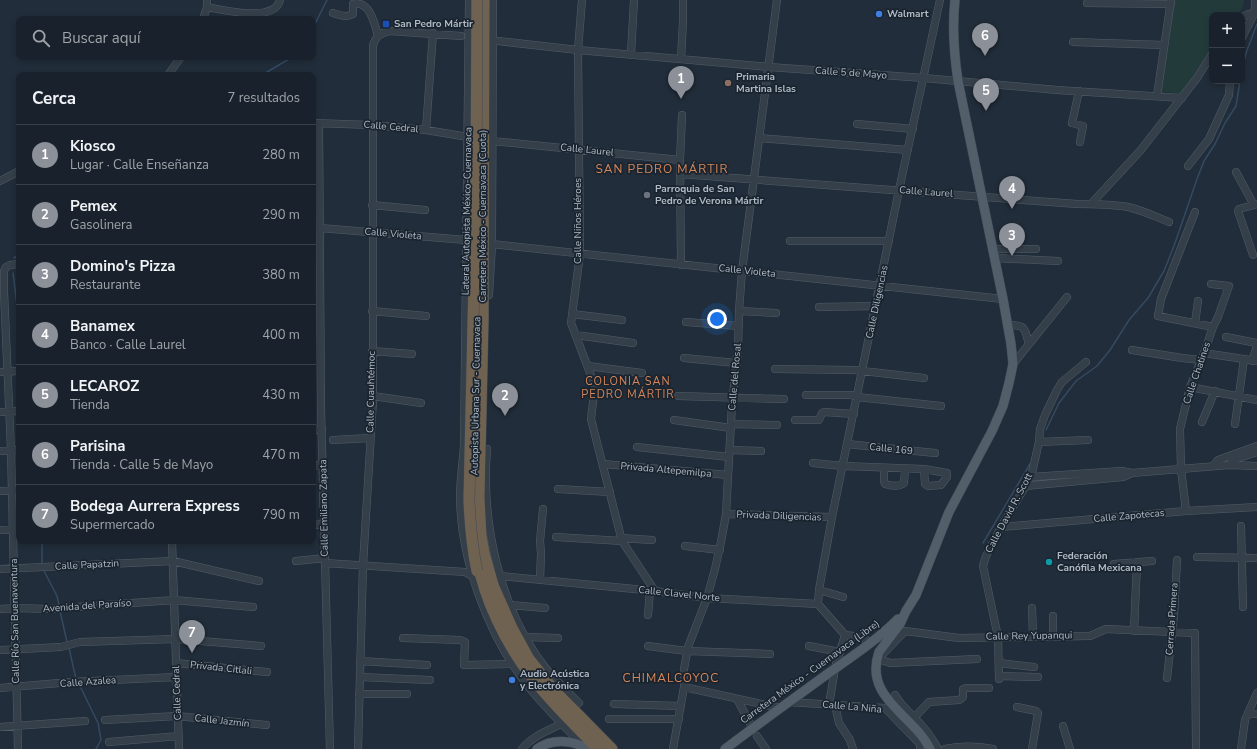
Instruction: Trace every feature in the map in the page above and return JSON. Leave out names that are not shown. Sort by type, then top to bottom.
[{"type":"highway","name":"Carretera México - Cuernavaca (Cuota)","points":[[476,0],[475,363],[472,409],[467,446],[472,534],[484,588],[513,651],[530,676],[552,702],[598,749]]},
{"type":"highway","name":"Autopista Urbana Sur - Cuernavaca","points":[[476,0],[476,188],[469,493],[470,528],[474,557],[481,587],[491,613],[501,635],[517,662],[535,687],[550,704],[594,749]]},
{"type":"highway","name":"Autopista Urbana Sur - Cuernavaca","points":[[480,0],[475,480],[478,537],[492,596],[516,647],[534,675],[554,699],[608,749]]},
{"type":"highway","name":"Carretera México - Cuernavaca (Cuota)","points":[[484,0],[483,319],[479,498],[481,536],[484,553],[493,584],[512,628],[530,659],[555,691],[612,749]]},
{"type":"highway","points":[[483,319],[489,308],[489,296]]},
{"type":"main road","name":"Carretera México - Cuernavaca (Libre)","points":[[878,659],[879,652],[900,624],[918,590],[949,512],[998,418],[1006,395],[1013,364],[1003,299],[958,81],[953,34],[955,0]]},
{"type":"main road","name":"Carretera México - Cuernavaca (Libre)","points":[[725,749],[871,643],[885,632],[906,611]]},
{"type":"main road","points":[[871,643],[878,659],[876,674],[879,686],[891,704],[912,719],[930,749]]},
{"type":"main road","points":[[537,749],[543,745],[554,742],[568,742],[586,747]]},
{"type":"street","points":[[204,16],[207,3],[248,14],[270,11],[279,5],[280,0]]},
{"type":"street","name":"Lateral Autopista México-Cuernavaca","points":[[469,0],[466,240],[467,446],[460,496],[463,534],[472,576],[495,634],[512,664],[531,690],[586,747]]},
{"type":"street","points":[[489,296],[492,244],[493,0]]},
{"type":"street","name":"Calle Niños Héroes","points":[[582,0],[578,50],[580,254],[571,323],[595,386],[591,419],[622,539],[652,591]]},
{"type":"street","points":[[631,54],[634,0]]},
{"type":"street","points":[[681,59],[683,0]]},
{"type":"street","name":"Calle del Rosal","points":[[673,749],[684,687],[684,669],[687,651],[707,598],[720,550],[726,514],[742,271],[777,0]]},
{"type":"street","name":"Calle Diligencias","points":[[818,604],[819,590],[832,517],[940,0]]},
{"type":"street","points":[[1245,29],[1255,0]]},
{"type":"street","points":[[1087,3],[1171,2],[1157,96]]},
{"type":"street","points":[[333,13],[346,17],[353,14],[354,4],[359,3],[367,7],[370,11],[378,36],[389,31],[461,36]]},
{"type":"street","points":[[426,130],[433,33]]},
{"type":"street","name":"Calle Cuauhtémoc","points":[[358,749],[363,565],[373,396],[373,46],[378,36]]},
{"type":"street","name":"Calle 5 de Mayo","points":[[498,41],[578,50],[768,67],[1182,98]]},
{"type":"street","points":[[1073,42],[1164,46]]},
{"type":"street","points":[[1091,204],[1140,152],[1197,78],[1209,59]]},
{"type":"street","points":[[170,72],[178,60]]},
{"type":"street","points":[[1188,166],[1209,139],[1229,95],[1230,84]]},
{"type":"street","points":[[1079,91],[1072,124],[1083,126],[1080,142]]},
{"type":"street","points":[[681,265],[680,160],[682,115]]},
{"type":"street","name":"Calle Cedral","points":[[316,124],[372,125],[426,130],[468,137]]},
{"type":"street","name":"Calle Emiliano Zapata","points":[[316,124],[320,228],[321,409],[330,749]]},
{"type":"street","points":[[857,124],[913,129]]},
{"type":"street","points":[[759,138],[908,150]]},
{"type":"street","name":"Calle Laurel","points":[[493,141],[680,160]]},
{"type":"street","points":[[1236,172],[1256,205],[1239,209],[1238,211],[1253,255]]},
{"type":"street","points":[[0,181],[16,173]]},
{"type":"street","name":"Calle Laurel","points":[[680,174],[1077,204],[1117,205],[1169,222]]},
{"type":"street","points":[[372,205],[425,210]]},
{"type":"street","points":[[1195,212],[1160,299],[1158,316],[1213,327]]},
{"type":"street","name":"Calle Violeta","points":[[320,228],[466,240]]},
{"type":"street","points":[[790,241],[889,241]]},
{"type":"street","name":"Calle Violeta","points":[[492,244],[1003,299]]},
{"type":"street","points":[[994,254],[1036,249]]},
{"type":"street","points":[[994,254],[1058,262]]},
{"type":"street","name":"Calle Río San Buenaventura","points":[[16,264],[6,267],[4,271],[2,293],[4,372],[9,411],[15,490],[16,529],[14,568],[18,749]]},
{"type":"street","name":"Calle Chatines","points":[[1186,511],[1181,469],[1180,429],[1190,387],[1229,286],[1211,284]]},
{"type":"street","points":[[1013,364],[1067,297]]},
{"type":"street","points":[[1195,323],[1198,301]]},
{"type":"street","points":[[819,307],[876,306]]},
{"type":"street","points":[[372,311],[426,316]]},
{"type":"street","points":[[739,311],[776,313]]},
{"type":"street","points":[[572,314],[622,320]]},
{"type":"street","points":[[686,322],[739,326]]},
{"type":"street","points":[[1007,325],[1020,325],[1025,330],[1029,344]]},
{"type":"street","points":[[576,335],[632,343]]},
{"type":"street","points":[[1226,337],[1257,343]]},
{"type":"street","points":[[1132,350],[1182,358],[1202,357],[1255,361],[1257,346]]},
{"type":"street","points":[[372,351],[412,354]]},
{"type":"street","points":[[684,358],[736,363]]},
{"type":"street","points":[[1235,424],[1244,359]]},
{"type":"street","name":"Calle David R. Scott","points":[[1038,677],[999,677],[998,637],[983,566],[986,556],[1001,527],[1031,477],[1039,442],[1040,429],[1045,415],[1062,382],[1086,362]]},
{"type":"street","points":[[588,366],[642,373]]},
{"type":"street","points":[[775,369],[862,370],[924,378]]},
{"type":"street","points":[[4,372],[16,371]]},
{"type":"street","points":[[1190,387],[1257,400]]},
{"type":"street","points":[[1202,422],[1215,391]]},
{"type":"street","points":[[806,395],[851,395],[857,397],[941,406]]},
{"type":"street","points":[[373,396],[421,403]]},
{"type":"street","points":[[678,396],[784,399]]},
{"type":"street","points":[[316,410],[321,409]]},
{"type":"street","points":[[0,412],[16,411]]},
{"type":"street","points":[[795,420],[819,420],[824,412],[854,414]]},
{"type":"street","points":[[674,420],[731,426],[777,425]]},
{"type":"street","points":[[316,430],[322,429]]},
{"type":"street","points":[[333,440],[370,438]]},
{"type":"street","points":[[1039,442],[1088,440]]},
{"type":"street","name":"Calle 169","points":[[847,444],[935,453]]},
{"type":"street","points":[[1213,466],[1218,460],[1257,446]]},
{"type":"street","points":[[637,447],[730,454],[761,451]]},
{"type":"street","points":[[487,449],[485,472],[491,540],[500,576],[510,605],[525,637],[543,665],[555,680],[579,703]]},
{"type":"street","points":[[0,451],[16,450]]},
{"type":"street","points":[[1228,465],[1233,460],[1257,452]]},
{"type":"street","points":[[813,463],[843,466],[924,469]]},
{"type":"street","points":[[316,465],[323,464]]},
{"type":"street","name":"Privada Altepemilpa","points":[[603,464],[728,475]]},
{"type":"street","points":[[1031,477],[1056,475],[1078,477],[1105,475],[1122,471],[1132,473],[1228,465],[1257,466]]},
{"type":"street","points":[[884,468],[885,484],[891,486],[900,486],[904,483],[905,469]]},
{"type":"street","points":[[1056,475],[1057,483]]},
{"type":"street","points":[[1025,486],[1057,483],[1078,477]]},
{"type":"street","points":[[558,489],[610,492]]},
{"type":"street","points":[[0,491],[15,490]]},
{"type":"street","name":"Calle Zapotecas","points":[[1001,527],[1186,511],[1257,507]]},
{"type":"street","points":[[540,580],[540,541],[543,509]]},
{"type":"street","name":"Privada Diligencias","points":[[726,514],[832,517]]},
{"type":"street","points":[[316,525],[324,524]]},
{"type":"street","points":[[1241,526],[1243,607]]},
{"type":"street","points":[[0,530],[16,529]]},
{"type":"street","points":[[556,537],[652,540]]},
{"type":"street","name":"Calle Cedral","points":[[172,544],[179,749]]},
{"type":"street","points":[[685,546],[720,550]]},
{"type":"street","points":[[1197,558],[1257,558]]},
{"type":"street","points":[[296,561],[325,560],[363,565],[465,572],[472,576]]},
{"type":"street","name":"Cerrada Primera","points":[[1168,678],[1177,560]]},
{"type":"street","name":"Calle Papatzin","points":[[0,569],[173,561],[260,581]]},
{"type":"street","points":[[1114,564],[1152,561]]},
{"type":"street","points":[[1134,631],[1138,562]]},
{"type":"street","name":"Calle Clavel Norte","points":[[500,576],[707,598],[818,604]]},
{"type":"street","points":[[819,590],[842,597]]},
{"type":"street","points":[[648,615],[652,591]]},
{"type":"street","name":"Avenida del Paraíso","points":[[0,609],[49,609],[174,600],[254,607]]},
{"type":"street","points":[[818,604],[845,635],[865,638],[871,643]]},
{"type":"street","points":[[510,605],[545,608]]},
{"type":"street","points":[[1032,608],[1033,636]]},
{"type":"street","points":[[1053,616],[1053,636]]},
{"type":"street","name":"Calle Rey Yupanqui","points":[[878,659],[905,631],[959,638],[1090,636],[1106,629],[1195,633],[1196,749]]},
{"type":"street","points":[[845,635],[835,668],[832,705],[853,749]]},
{"type":"street","points":[[525,637],[558,638]]},
{"type":"street","points":[[403,638],[460,640],[465,642],[464,665],[512,664]]},
{"type":"street","points":[[0,650],[61,647],[80,642],[176,639],[260,646]]},
{"type":"street","points":[[648,646],[687,651],[770,654]]},
{"type":"street","points":[[809,646],[840,652]]},
{"type":"street","points":[[878,659],[890,663],[977,659]]},
{"type":"street","points":[[360,661],[427,665]]},
{"type":"street","name":"Privada Citlali","points":[[176,663],[267,672]]},
{"type":"street","points":[[999,663],[1034,667]]},
{"type":"street","name":"Calle Azalea","points":[[0,688],[17,688],[71,682],[176,677]]},
{"type":"street","points":[[360,677],[430,680]]},
{"type":"street","points":[[684,687],[780,708]]},
{"type":"street","points":[[912,719],[930,702],[959,700],[962,696],[963,689],[966,688],[989,688]]},
{"type":"street","points":[[1241,749],[1243,728],[1257,692]]},
{"type":"street","points":[[359,694],[407,694]]},
{"type":"street","points":[[895,695],[899,703],[912,719],[932,737],[938,749]]},
{"type":"street","points":[[737,699],[751,725]]},
{"type":"street","name":"Calle La Niña","points":[[788,702],[884,708],[920,744],[920,749]]},
{"type":"street","points":[[614,704],[681,706]]},
{"type":"street","points":[[1017,707],[1036,711],[1038,713],[1032,749]]},
{"type":"street","points":[[1248,713],[1257,714]]},
{"type":"street","name":"Calle Jazmín","points":[[106,720],[177,716],[266,725]]},
{"type":"street","points":[[609,719],[679,719]]},
{"type":"street","points":[[0,727],[85,721]]},
{"type":"street","points":[[522,749],[536,736],[562,723]]},
{"type":"street","points":[[1063,726],[1070,749]]},
{"type":"street","points":[[109,742],[179,736]]},
{"type":"street","points":[[757,736],[766,749]]},
{"type":"street","points":[[945,749],[958,746],[977,746],[994,749]]},
{"type":"green space","points":[[1173,0],[1244,0],[1242,9],[1239,12],[1209,12],[1209,52],[1182,94],[1159,91]]},
{"type":"waterway","points":[[316,22],[327,0]]},
{"type":"waterway","points":[[1245,57],[1257,24]]},
{"type":"waterway","points":[[267,72],[287,60]]},
{"type":"waterway","points":[[1046,430],[1059,403],[1076,381],[1097,366],[1110,350],[1129,320],[1148,298],[1164,271],[1204,161],[1236,106],[1240,84]]},
{"type":"waterway","points":[[13,273],[16,297]]},
{"type":"waterway","points":[[983,543],[1030,464]]},
{"type":"waterway","points":[[42,544],[42,565]]},
{"type":"waterway","points":[[43,569],[57,596],[59,605]]},
{"type":"waterway","points":[[60,611],[67,642]]},
{"type":"waterway","points":[[69,648],[76,679]]},
{"type":"waterway","points":[[79,684],[98,723],[101,740],[96,749]]},
{"type":"place","name":"Walmart","points":[[879,14]]},
{"type":"place","name":"San Pedro Mártir","points":[[386,24]]},
{"type":"place","name":"Parisina","points":[[985,56]]},
{"type":"place","name":"Primaria Martina Islas","points":[[728,83]]},
{"type":"place","name":"Kiosco","points":[[681,99]]},
{"type":"place","name":"LECAROZ","points":[[986,111]]},
{"type":"place","name":"Parroquia de San Pedro de Verona Mártir","points":[[647,195]]},
{"type":"place","name":"Banamex","points":[[1012,209]]},
{"type":"place","name":"Domino's Pizza","points":[[1012,256]]},
{"type":"place","name":"Pemex","points":[[505,416]]},
{"type":"place","name":"Federación Canófila Mexicana","points":[[1049,562]]},
{"type":"place","name":"Bodega Aurrera Express","points":[[192,653]]},
{"type":"place","name":"Audio Acústica y Electrónica","points":[[512,680]]},
{"type":"district","name":"SAN PEDRO MÁRTIR","points":[[662,169]]},
{"type":"district","name":"COLONIA SAN PEDRO MÁRTIR","points":[[628,387]]},
{"type":"district","name":"CHIMALCOYOC","points":[[671,678]]}]
